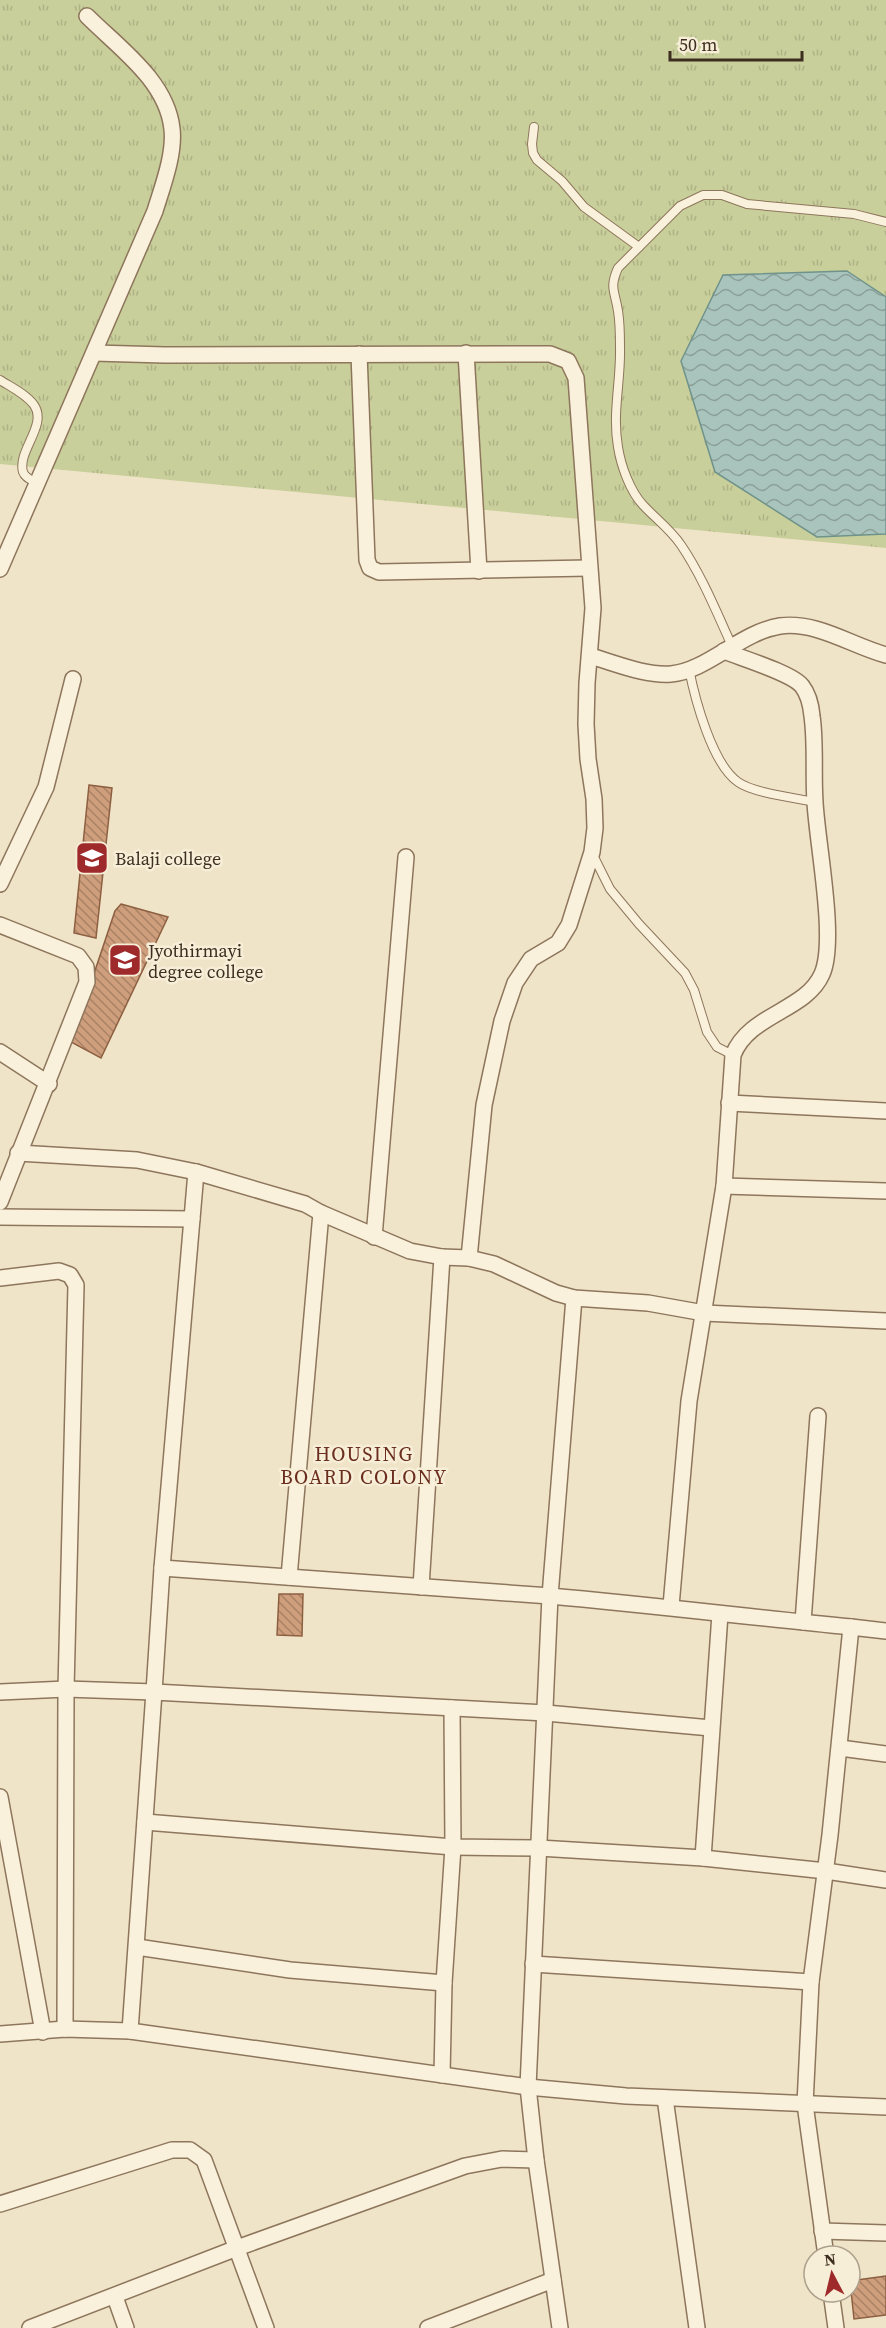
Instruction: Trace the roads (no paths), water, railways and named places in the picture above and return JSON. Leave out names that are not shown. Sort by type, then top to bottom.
[{"type":"street","points":[[0,569],[155,212],[168,166],[172,130],[165,102],[149,77],[87,16]]},
{"type":"street","points":[[94,353],[165,355],[550,354],[568,361],[576,378],[593,608],[586,724],[595,828],[592,852],[570,925],[558,943],[531,959],[515,983],[502,1021],[484,1106],[469,1258]]},
{"type":"street","points":[[466,353],[479,571]]},
{"type":"street","points":[[359,354],[367,560],[370,568],[379,573],[589,568]]},
{"type":"street","points":[[590,656],[654,674],[672,674],[689,669],[753,635],[781,626],[817,629],[886,655]]},
{"type":"street","points":[[671,1606],[689,1401],[724,1186],[733,1055],[738,1042],[748,1032],[814,988],[823,973],[827,950],[815,802],[813,718],[809,697],[801,684],[728,648]]},
{"type":"street","points":[[0,884],[46,787],[73,679]]},
{"type":"street","points":[[374,1237],[406,857]]},
{"type":"street","points":[[0,925],[78,956],[86,967],[87,982],[49,1084],[18,1153],[0,1202]]},
{"type":"street","points":[[0,1052],[49,1084]]},
{"type":"street","points":[[729,1103],[886,1111]]},
{"type":"street","points":[[18,1153],[137,1160],[196,1172],[305,1204],[374,1237],[410,1251],[442,1257],[469,1258],[494,1264],[556,1293],[574,1298],[648,1303],[704,1313],[886,1322]]},
{"type":"street","points":[[130,2031],[162,1568],[196,1172]]},
{"type":"street","points":[[724,1186],[886,1191]]},
{"type":"street","points":[[289,1577],[321,1213]]},
{"type":"street","points":[[0,1217],[192,1219]]},
{"type":"street","points":[[420,1587],[442,1257]]},
{"type":"street","points":[[0,1278],[59,1271],[70,1275],[76,1285],[66,1689],[65,2029]]},
{"type":"street","points":[[560,2328],[528,2087],[550,1596],[574,1298]]},
{"type":"street","points":[[803,1622],[818,1416]]},
{"type":"street","points":[[162,1568],[671,1606],[720,1614],[886,1631]]},
{"type":"street","points":[[703,1858],[720,1614]]},
{"type":"street","points":[[824,2244],[805,2104],[811,1982],[840,1748],[851,1627]]},
{"type":"street","points":[[0,1692],[66,1689],[154,1692],[546,1713],[711,1728]]},
{"type":"street","points":[[442,2074],[444,1983],[453,1847],[452,1708]]},
{"type":"street","points":[[840,1748],[886,1754]]},
{"type":"street","points":[[0,1797],[43,2032]]},
{"type":"street","points":[[145,1822],[453,1847],[540,1848],[703,1858],[826,1871],[886,1881]]},
{"type":"street","points":[[137,1947],[290,1970],[444,1983]]},
{"type":"street","points":[[533,1964],[811,1982]]},
{"type":"street","points":[[0,2034],[65,2029],[130,2031],[528,2087],[665,2098],[886,2107]]},
{"type":"street","points":[[665,2098],[697,2328]]},
{"type":"street","points":[[0,2204],[172,2150],[190,2150],[204,2160],[266,2328]]},
{"type":"street","points":[[30,2328],[237,2248],[465,2166],[502,2159],[536,2160]]},
{"type":"street","points":[[822,2231],[886,2233]]},
{"type":"street","points":[[428,2328],[553,2280]]},
{"type":"street","points":[[115,2297],[126,2328]]},
{"type":"street","points":[[833,2304],[836,2328]]},
{"type":"lane","points":[[534,127],[532,144],[537,160],[562,181],[584,207],[639,247]]},
{"type":"lane","points":[[728,648],[698,570],[678,541],[640,503],[625,473],[618,447],[615,410],[620,334],[618,308],[612,294],[612,281],[618,268],[680,206],[703,195],[722,195],[747,204],[854,214],[886,222]]},
{"type":"lane","points":[[0,380],[28,399],[38,412],[38,420],[23,463],[23,471],[26,477],[38,484]]},
{"type":"lane","points":[[689,669],[696,702],[710,741],[728,771],[738,782],[749,788],[815,802]]},
{"type":"lane","points":[[592,852],[610,889],[685,973],[694,990],[707,1032],[717,1047],[733,1055]]},
{"type":"water","points":[[847,271],[886,297],[886,534],[817,537],[715,472],[681,361],[723,275]]},
{"type":"place","name":"Balaji college","points":[[92,858]]},
{"type":"place","name":"Jyothirmayi degree college","points":[[125,960]]},
{"type":"district","name":"HOUSING BOARD COLONY","points":[[364,1466]]}]
